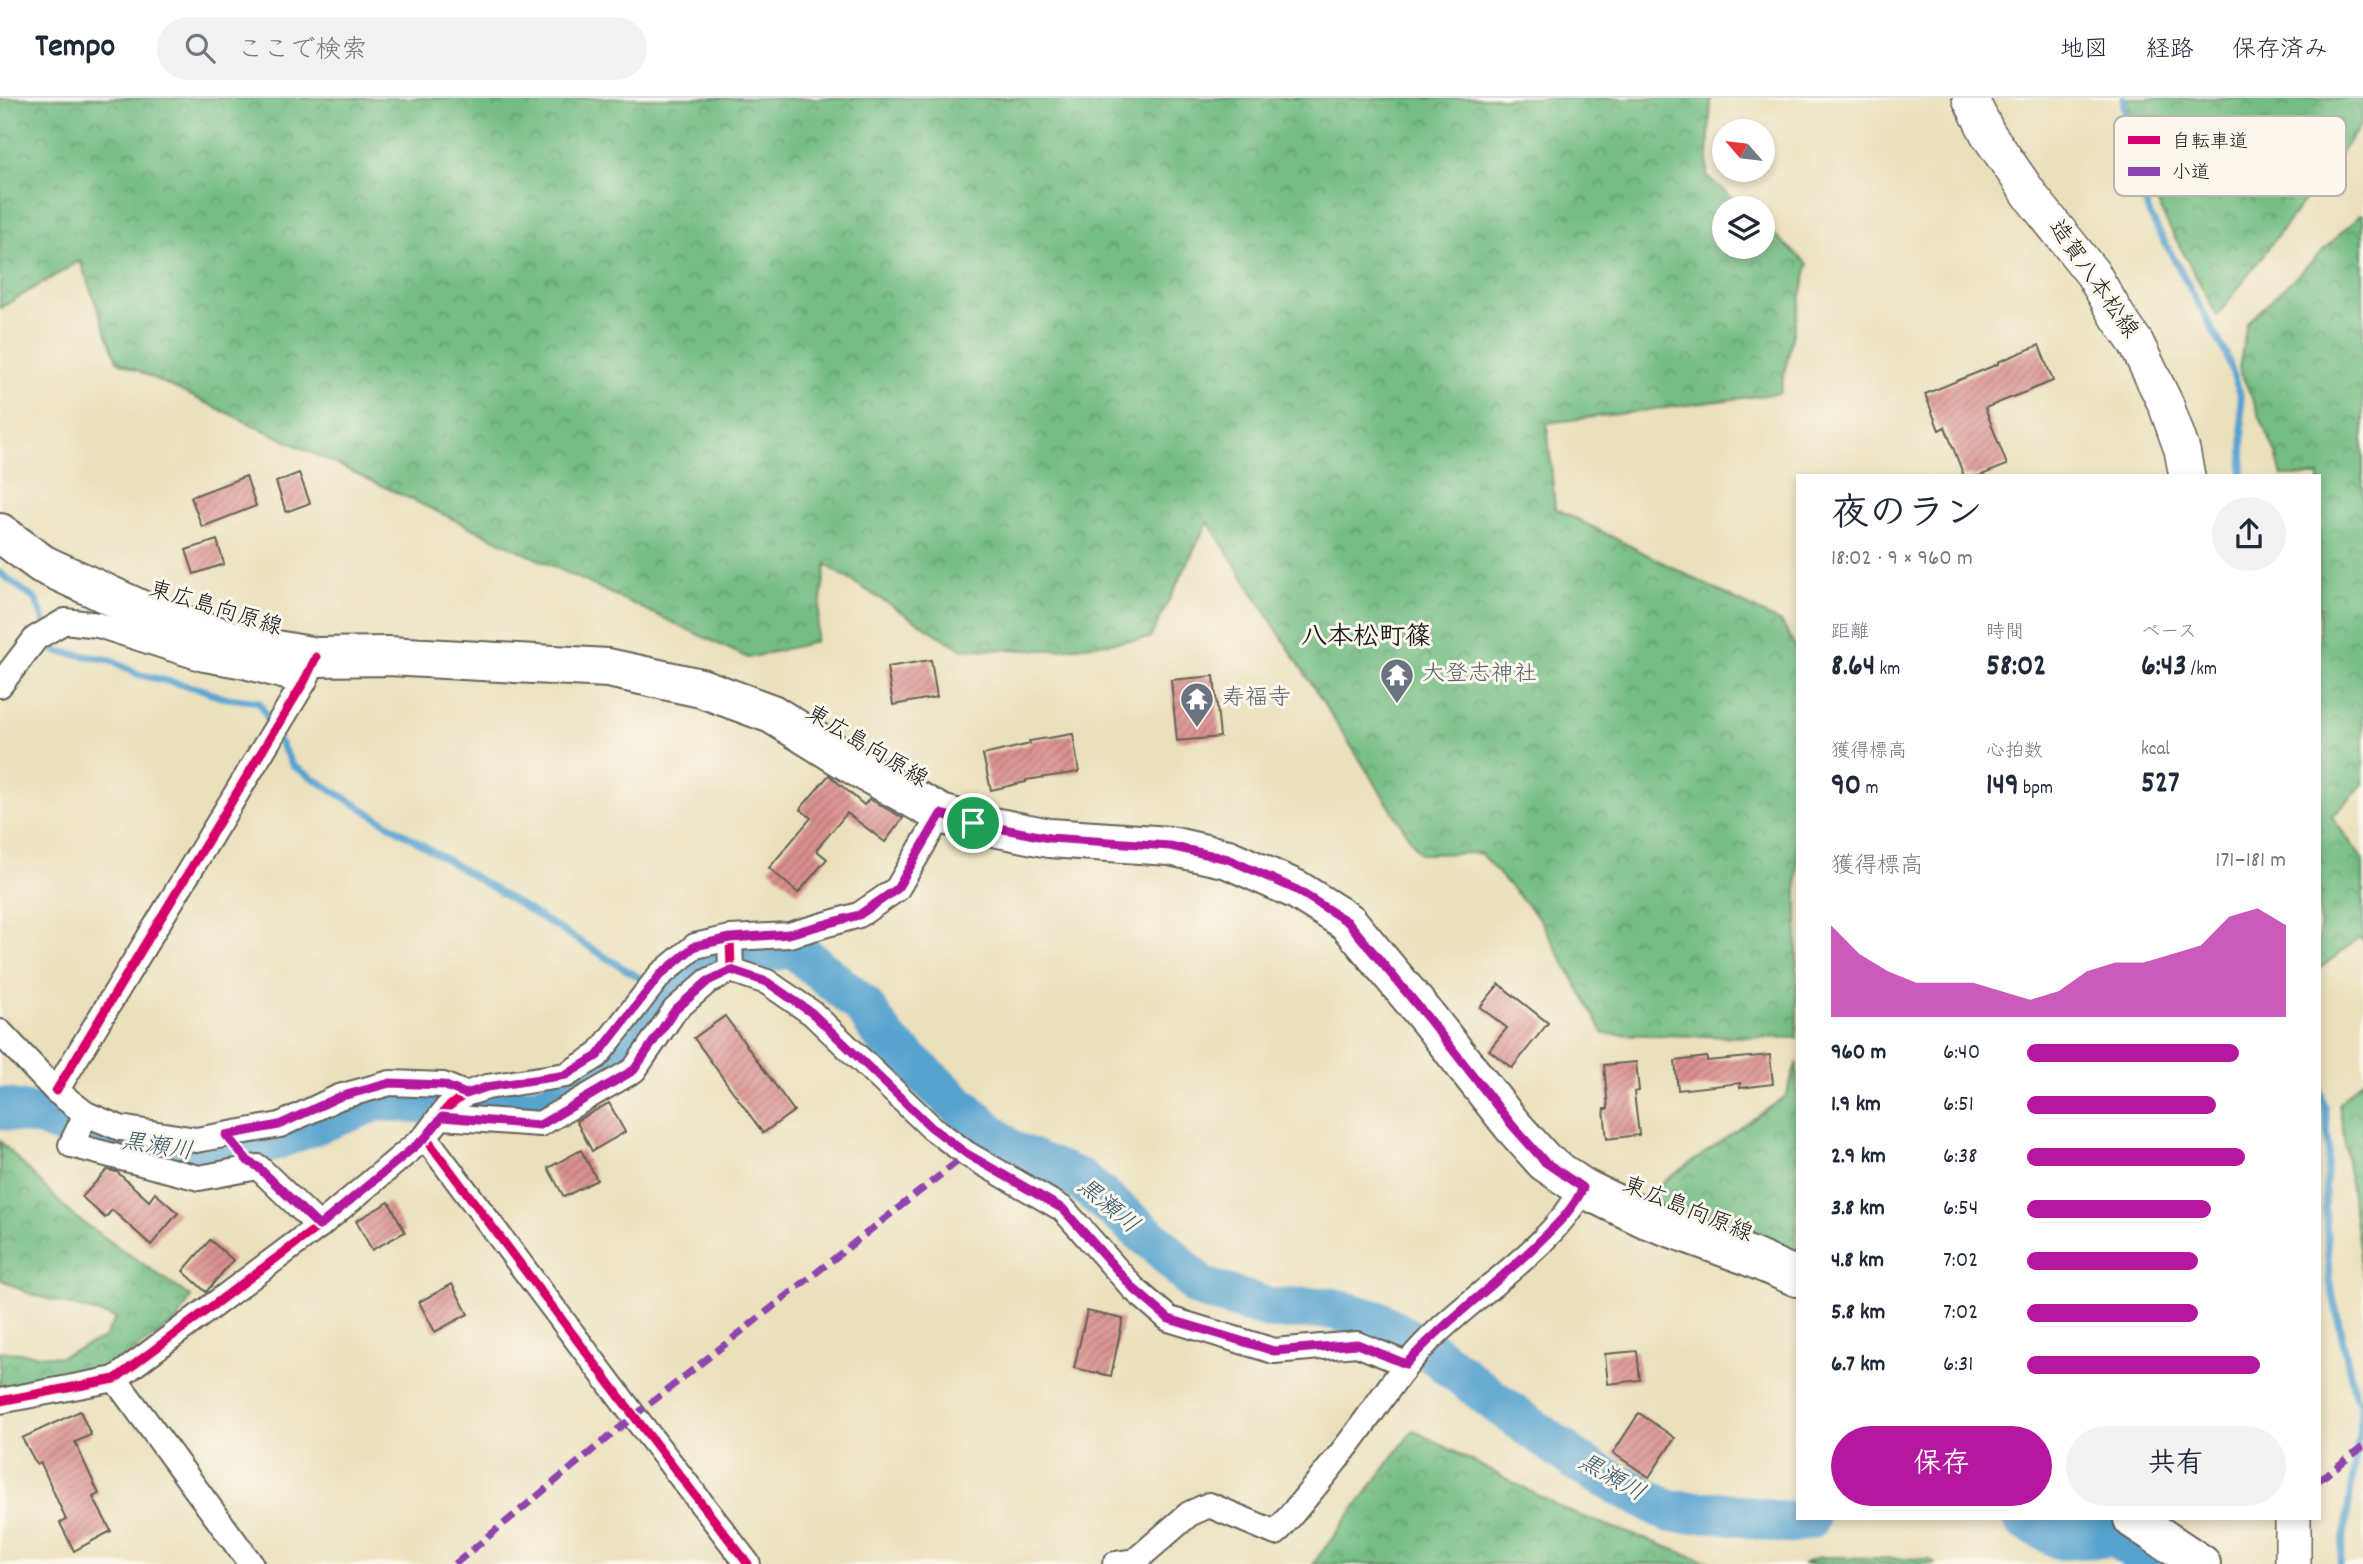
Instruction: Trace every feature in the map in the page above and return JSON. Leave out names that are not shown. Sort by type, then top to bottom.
[{"type":"main road","name":"造賀八本松線","points":[[1970,98],[1988,134],[2033,199],[2093,274],[2136,343],[2166,405],[2182,450],[2187,474]]},
{"type":"main road","name":"東広島向原線","points":[[0,533],[42,564],[150,614],[247,645],[310,669],[388,656],[608,668],[701,688],[772,714],[857,767],[941,814],[1049,838],[1170,846],[1228,859],[1297,890],[1348,922],[1545,1162],[1583,1188],[1647,1219],[1796,1277]]},
{"type":"main road","points":[[2135,1520],[2201,1564]]},
{"type":"main road","points":[[2293,1520],[2293,1564]]},
{"type":"street","points":[[0,685],[36,638],[65,621],[99,625],[204,659],[244,666],[310,669],[56,1091]]},
{"type":"street","points":[[442,1117],[540,1125],[634,1070],[675,1010],[708,981],[730,954],[859,915],[897,889],[941,814]]},
{"type":"street","points":[[0,1401],[115,1379],[319,1226],[425,1138],[447,1108],[466,1094],[487,1087],[566,1075],[597,1056],[660,975],[695,946],[730,954],[812,1013],[931,1127],[967,1154],[1063,1209],[1134,1289],[1169,1319],[1274,1351],[1357,1344],[1417,1353]]},
{"type":"street","points":[[0,1032],[56,1091],[86,1114],[120,1128],[196,1140],[241,1152],[319,1226]]},
{"type":"street","points":[[86,1114],[71,1145],[200,1178],[279,1125],[339,1097],[390,1083],[443,1085],[466,1094]]},
{"type":"street","points":[[425,1138],[748,1564]]},
{"type":"street","points":[[1115,1564],[1135,1561],[1189,1514],[1209,1505],[1276,1534],[1417,1353],[1572,1210],[1583,1188]]},
{"type":"street","points":[[115,1379],[250,1564]]},
{"type":"green space","points":[[0,98],[1711,98],[1707,176],[1730,196],[1712,196],[1712,259],[1775,259],[1775,235],[1808,264],[1780,393],[1547,423],[1555,508],[1782,623],[1796,648],[1796,1038],[1604,1034],[1539,918],[1480,853],[1420,854],[1208,522],[1150,638],[1049,650],[961,649],[826,565],[815,642],[748,658],[117,361],[80,261],[0,308]]},
{"type":"green space","points":[[2128,98],[2363,98],[2363,117],[2359,128],[2346,145],[2346,116],[2131,116]]},
{"type":"green space","points":[[2155,196],[2308,196],[2217,316]]},
{"type":"green space","points":[[2363,215],[2363,785],[2332,817],[2363,860],[2363,941],[2359,938],[2321,967],[2321,474],[2281,474],[2276,454],[2239,368],[2247,323]]},
{"type":"green space","points":[[1796,1065],[1796,1259],[1642,1197],[1786,1096]]},
{"type":"green space","points":[[2363,1080],[2363,1276],[2339,1103]]},
{"type":"green space","points":[[0,1141],[72,1215],[191,1297],[177,1321],[110,1368],[0,1388],[0,1351],[60,1357],[104,1338],[116,1318],[28,1293],[0,1279]]},
{"type":"green space","points":[[1413,1430],[1570,1512],[1714,1564],[1313,1564]]},
{"type":"green space","points":[[1820,1557],[1930,1559],[1935,1564],[1802,1564]]},
{"type":"building","points":[[2039,345],[2053,381],[1985,408],[2007,465],[1984,474],[1963,474],[1945,427],[1939,430],[1925,394]]},
{"type":"building","points":[[299,473],[310,503],[286,512],[276,482]]},
{"type":"building","points":[[246,476],[256,506],[202,527],[191,497]]},
{"type":"building","points":[[217,540],[224,564],[194,574],[186,550]]},
{"type":"building","points":[[931,660],[937,697],[893,705],[887,667]]},
{"type":"building","points":[[1214,676],[1220,737],[1177,741],[1171,680]]},
{"type":"building","points":[[1073,734],[1079,772],[1026,780],[991,790],[983,755],[1030,744],[1029,741]]},
{"type":"building","points":[[829,775],[864,805],[869,799],[903,818],[885,842],[847,813],[816,850],[827,859],[798,893],[769,868],[811,818],[800,809]]},
{"type":"building","points":[[1499,984],[1548,1023],[1512,1068],[1489,1050],[1507,1028],[1480,1007]]},
{"type":"building","points":[[725,1016],[794,1111],[763,1133],[694,1038]]},
{"type":"building","points":[[1770,1055],[1773,1084],[1740,1088],[1740,1083],[1678,1090],[1675,1061]]},
{"type":"building","points":[[1636,1062],[1639,1091],[1634,1092],[1639,1135],[1607,1139],[1604,1109],[1608,1109],[1604,1065]]},
{"type":"building","points":[[609,1103],[625,1132],[592,1151],[576,1121]]},
{"type":"building","points":[[581,1150],[597,1180],[564,1197],[548,1168]]},
{"type":"building","points":[[107,1170],[117,1172],[149,1201],[155,1193],[178,1213],[151,1245],[112,1210],[105,1218],[82,1197]]},
{"type":"building","points":[[389,1202],[405,1232],[372,1250],[356,1221]]},
{"type":"building","points":[[210,1240],[233,1260],[206,1292],[183,1271]]},
{"type":"building","points":[[452,1284],[468,1314],[435,1332],[419,1302]]},
{"type":"building","points":[[1087,1311],[1123,1319],[1111,1376],[1074,1368]]},
{"type":"building","points":[[1637,1351],[1640,1380],[1608,1384],[1605,1354]]},
{"type":"building","points":[[80,1411],[91,1435],[75,1442],[99,1494],[93,1497],[111,1531],[74,1551],[60,1523],[66,1520],[41,1463],[37,1465],[22,1438]]},
{"type":"building","points":[[1639,1413],[1675,1438],[1649,1477],[1613,1453]]},
{"type":"waterway","points":[[2123,98],[2126,116]]},
{"type":"waterway","points":[[2143,196],[2150,215],[2226,354],[2240,393],[2242,474]]},
{"type":"waterway","points":[[0,573],[36,600],[46,626]]},
{"type":"waterway","points":[[50,637],[55,651],[111,660],[137,674],[201,689],[220,697],[259,702],[272,726]]},
{"type":"waterway","points":[[277,737],[293,766],[671,997]]},
{"type":"waterway","name":"黒瀬川","points":[[471,1104],[526,1109],[542,1106],[598,1081],[637,1048],[671,997],[715,959],[793,947],[862,1005],[888,1042],[1010,1151],[1080,1180],[1162,1248],[1200,1287],[1271,1309],[1330,1308],[1379,1322],[1433,1353],[1586,1467],[1670,1512],[1719,1512],[1785,1523],[1802,1520]]},
{"type":"waterway","points":[[2321,1093],[2329,1147],[2325,1197],[2329,1278],[2355,1395],[2361,1403],[2361,1421],[2340,1564]]},
{"type":"waterway","name":"黒瀬川","points":[[0,1108],[43,1116],[99,1139],[224,1159],[378,1100],[434,1103]]},
{"type":"waterway","name":"黒瀬川","points":[[2025,1520],[2061,1539],[2116,1536],[2154,1564]]},
{"type":"marked path","points":[[455,1564],[634,1416],[967,1154]]},
{"type":"marked path","points":[[2321,1478],[2363,1447]]},
{"type":"cycle path","points":[[56,1091],[304,682],[316,657]]},
{"type":"cycle path","points":[[0,1401],[115,1379],[319,1226],[425,1137],[447,1108],[465,1094],[487,1087],[566,1075],[597,1056],[660,975],[695,946],[730,938],[789,935],[859,915],[897,889],[941,814]]},
{"type":"cycle path","points":[[730,938],[731,970],[767,982],[812,1013],[931,1127],[967,1154],[1063,1209],[1134,1289],[1169,1319],[1274,1351],[1357,1344],[1406,1364]]},
{"type":"cycle path","points":[[425,1137],[748,1564]]},
{"type":"place","name":"大登志神社","points":[[1397,705]]},
{"type":"place","name":"寿福寺","points":[[1197,729]]},
{"type":"district","name":"八本松町篠","points":[[1366,638]]},
{"type":"route","points":[[941,814],[973,823],[1049,838],[1170,846],[1228,859],[1297,890],[1348,922],[1512,1125],[1545,1162],[1583,1188],[1572,1210],[1513,1268],[1447,1323],[1406,1364],[1357,1344],[1274,1351],[1169,1319],[1134,1289],[1063,1209],[967,1154],[931,1127],[812,1013],[767,982],[731,970],[708,981],[675,1010],[634,1070],[540,1125],[442,1117],[425,1138],[319,1226],[258,1167],[248,1161],[226,1135],[279,1125],[339,1097],[390,1083],[443,1085],[466,1094],[487,1087],[566,1075],[597,1056],[660,975],[695,946],[730,938],[789,934],[859,915],[897,889],[941,814]]}]
